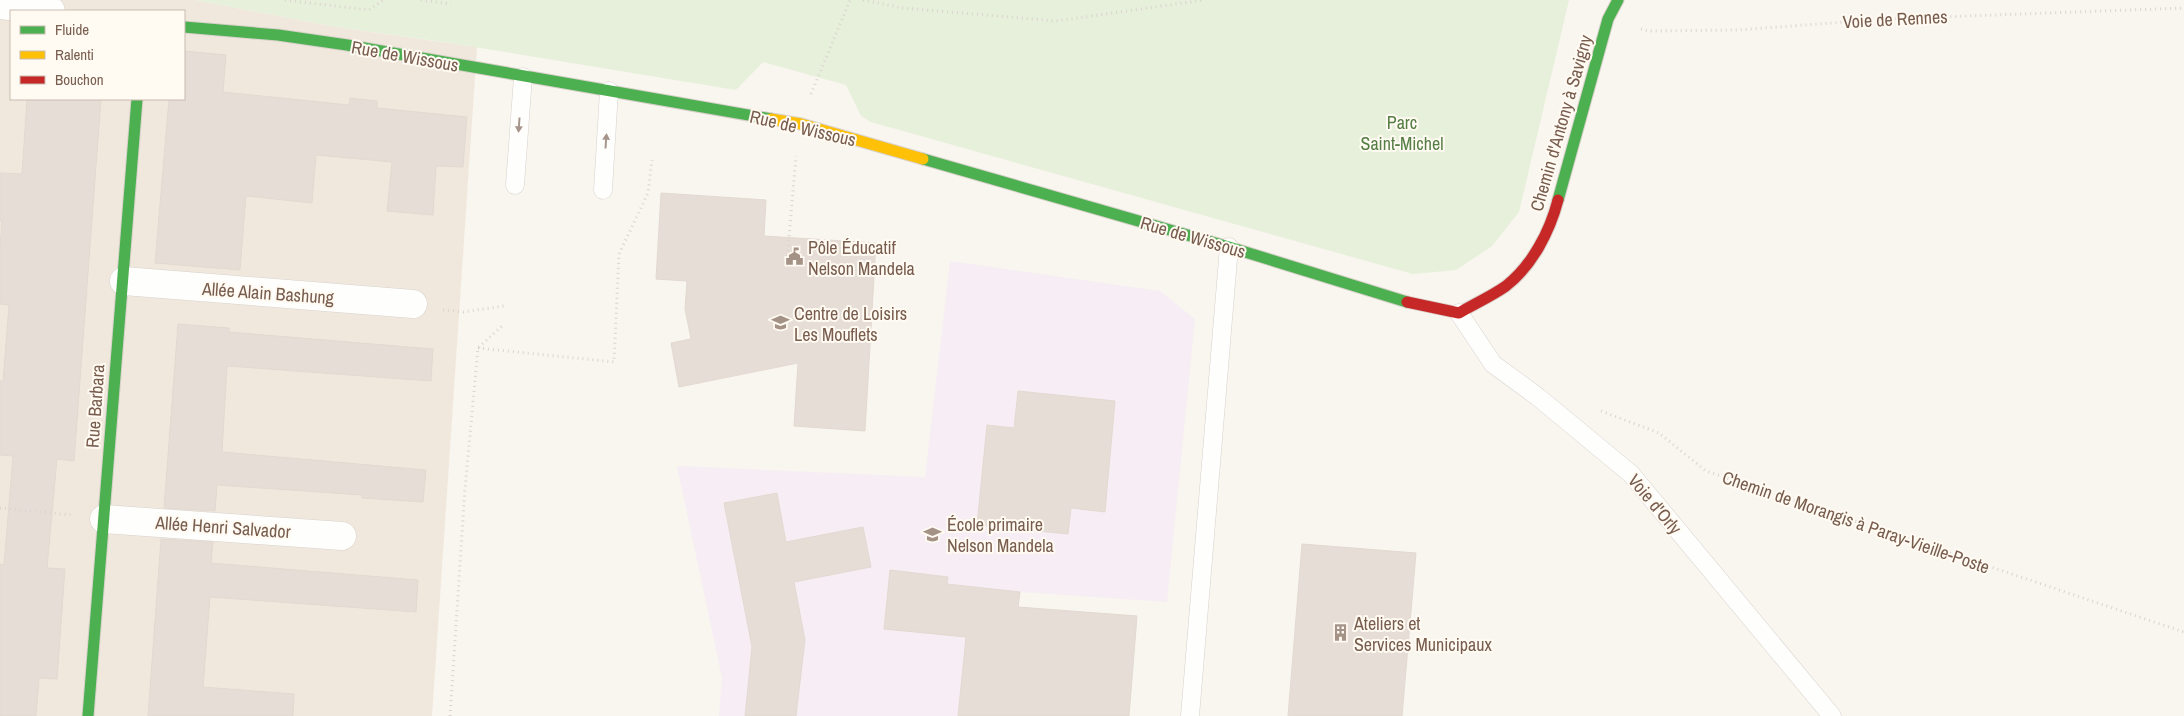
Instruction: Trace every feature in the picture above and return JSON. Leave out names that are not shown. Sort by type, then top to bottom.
[{"type":"street","name":"Chemin d'Antony à Savigny","points":[[1459,313],[1507,285],[1534,256],[1554,215],[1564,171],[1608,19],[1618,0]]},
{"type":"street","points":[[0,5],[42,10]]},
{"type":"street","name":"Rue de Wissous","points":[[185,27],[278,35],[346,45],[801,124],[1229,247],[1406,302],[1459,313]]},
{"type":"street","name":"Rue Barbara","points":[[88,716],[137,100]]},
{"type":"street","name":"Allée Alain Bashung","points":[[124,281],[413,304]]},
{"type":"street","name":"Allée Henri Salvador","points":[[104,518],[342,536]]},
{"type":"lane","points":[[515,184],[523,77]]},
{"type":"lane","points":[[603,190],[609,91]]},
{"type":"lane","points":[[1190,716],[1229,247]]},
{"type":"lane","name":"Voie d'Orly","points":[[1459,313],[1492,364],[1538,398],[1631,474],[1832,716]]},
{"type":"path","points":[[285,0],[369,10],[383,0]]},
{"type":"path","points":[[421,0],[451,4]]},
{"type":"path","points":[[787,261],[801,124],[817,77],[850,0]]},
{"type":"path","points":[[863,0],[903,8],[1056,21],[1204,0]]},
{"type":"path","name":"Voie de Rennes","points":[[1608,19],[1648,31],[1738,30],[1885,18],[2184,8]]},
{"type":"path","points":[[478,348],[614,362],[618,254],[648,193],[652,160]]},
{"type":"path","points":[[413,304],[438,310],[463,312],[504,306]]},
{"type":"path","points":[[450,716],[464,489],[478,348],[502,326]]},
{"type":"path","name":"Chemin de Morangis à Paray-Vieille-Poste","points":[[1594,408],[1659,433],[1706,471],[2184,632]]},
{"type":"path","points":[[0,508],[104,518]]},
{"type":"shaded area","points":[[0,0],[195,0],[336,27],[477,47],[432,716],[0,716]]},
{"type":"shaded area","name":"École primaire Nelson Mandela","points":[[950,261],[1160,291],[1195,319],[1167,602],[1020,592],[1007,716],[719,716],[722,678],[677,466],[925,477]]},
{"type":"green space","name":"Parc Saint-Michel","points":[[195,0],[1569,0],[1519,212],[1492,246],[1456,270],[1413,274],[871,122],[861,116],[846,85],[763,62],[736,90],[444,42],[336,27]]},
{"type":"building","points":[[185,51],[226,55],[223,92],[349,105],[350,98],[377,101],[377,108],[467,117],[463,167],[436,166],[433,215],[387,211],[392,162],[316,155],[312,203],[246,196],[240,270],[155,263],[169,100],[185,100]]},
{"type":"building","points":[[27,100],[101,100],[74,461],[57,459],[47,568],[65,569],[57,679],[39,678],[36,716],[0,716],[0,564],[4,565],[13,456],[0,455],[0,381],[3,381],[9,305],[0,304],[2,221],[0,221],[0,173],[22,174]]},
{"type":"building","name":"Centre de Loisirs Les Mouflets","points":[[661,193],[766,200],[764,236],[876,243],[865,431],[794,426],[798,363],[679,387],[671,343],[691,339],[685,309],[687,281],[656,279]]},
{"type":"building","points":[[178,324],[229,328],[229,332],[433,349],[431,381],[227,366],[222,452],[426,470],[423,502],[362,498],[362,495],[217,485],[215,511],[164,508]]},
{"type":"building","points":[[1018,391],[1115,401],[1105,512],[1071,508],[1068,534],[977,525],[987,425],[1014,428]]},
{"type":"building","points":[[777,493],[786,542],[863,527],[871,567],[794,582],[805,640],[796,716],[745,716],[752,647],[724,503]]},
{"type":"building","points":[[161,539],[213,542],[211,563],[418,580],[416,612],[210,597],[203,687],[294,694],[293,716],[148,716]]},
{"type":"building","name":"Ateliers et Services Municipaux","points":[[1302,544],[1416,553],[1402,716],[1288,716]]},
{"type":"building","points":[[890,570],[948,577],[947,584],[1020,592],[1018,607],[1137,616],[1129,716],[958,716],[966,637],[884,629]]},
{"type":"traffic: fast","points":[[1558,200],[1608,19],[1618,0]]},
{"type":"traffic: fast","points":[[185,27],[278,35],[347,45],[771,119]]},
{"type":"traffic: fast","points":[[88,716],[137,100]]},
{"type":"traffic: fast","points":[[923,159],[1229,247],[1407,302]]},
{"type":"traffic: slow","points":[[771,119],[801,124],[923,159]]},
{"type":"traffic: jam","points":[[1407,302],[1459,313],[1506,286],[1524,268],[1539,247],[1555,212],[1558,200]]},
{"type":"place","name":"Pôle Éducatif Nelson Mandela","points":[[794,257]]},
{"type":"place","name":"Centre de Loisirs Les Mouflets","points":[[780,323]]},
{"type":"place","name":"École primaire Nelson Mandela","points":[[933,534]]},
{"type":"place","name":"Ateliers et Services Municipaux","points":[[1340,633]]}]
